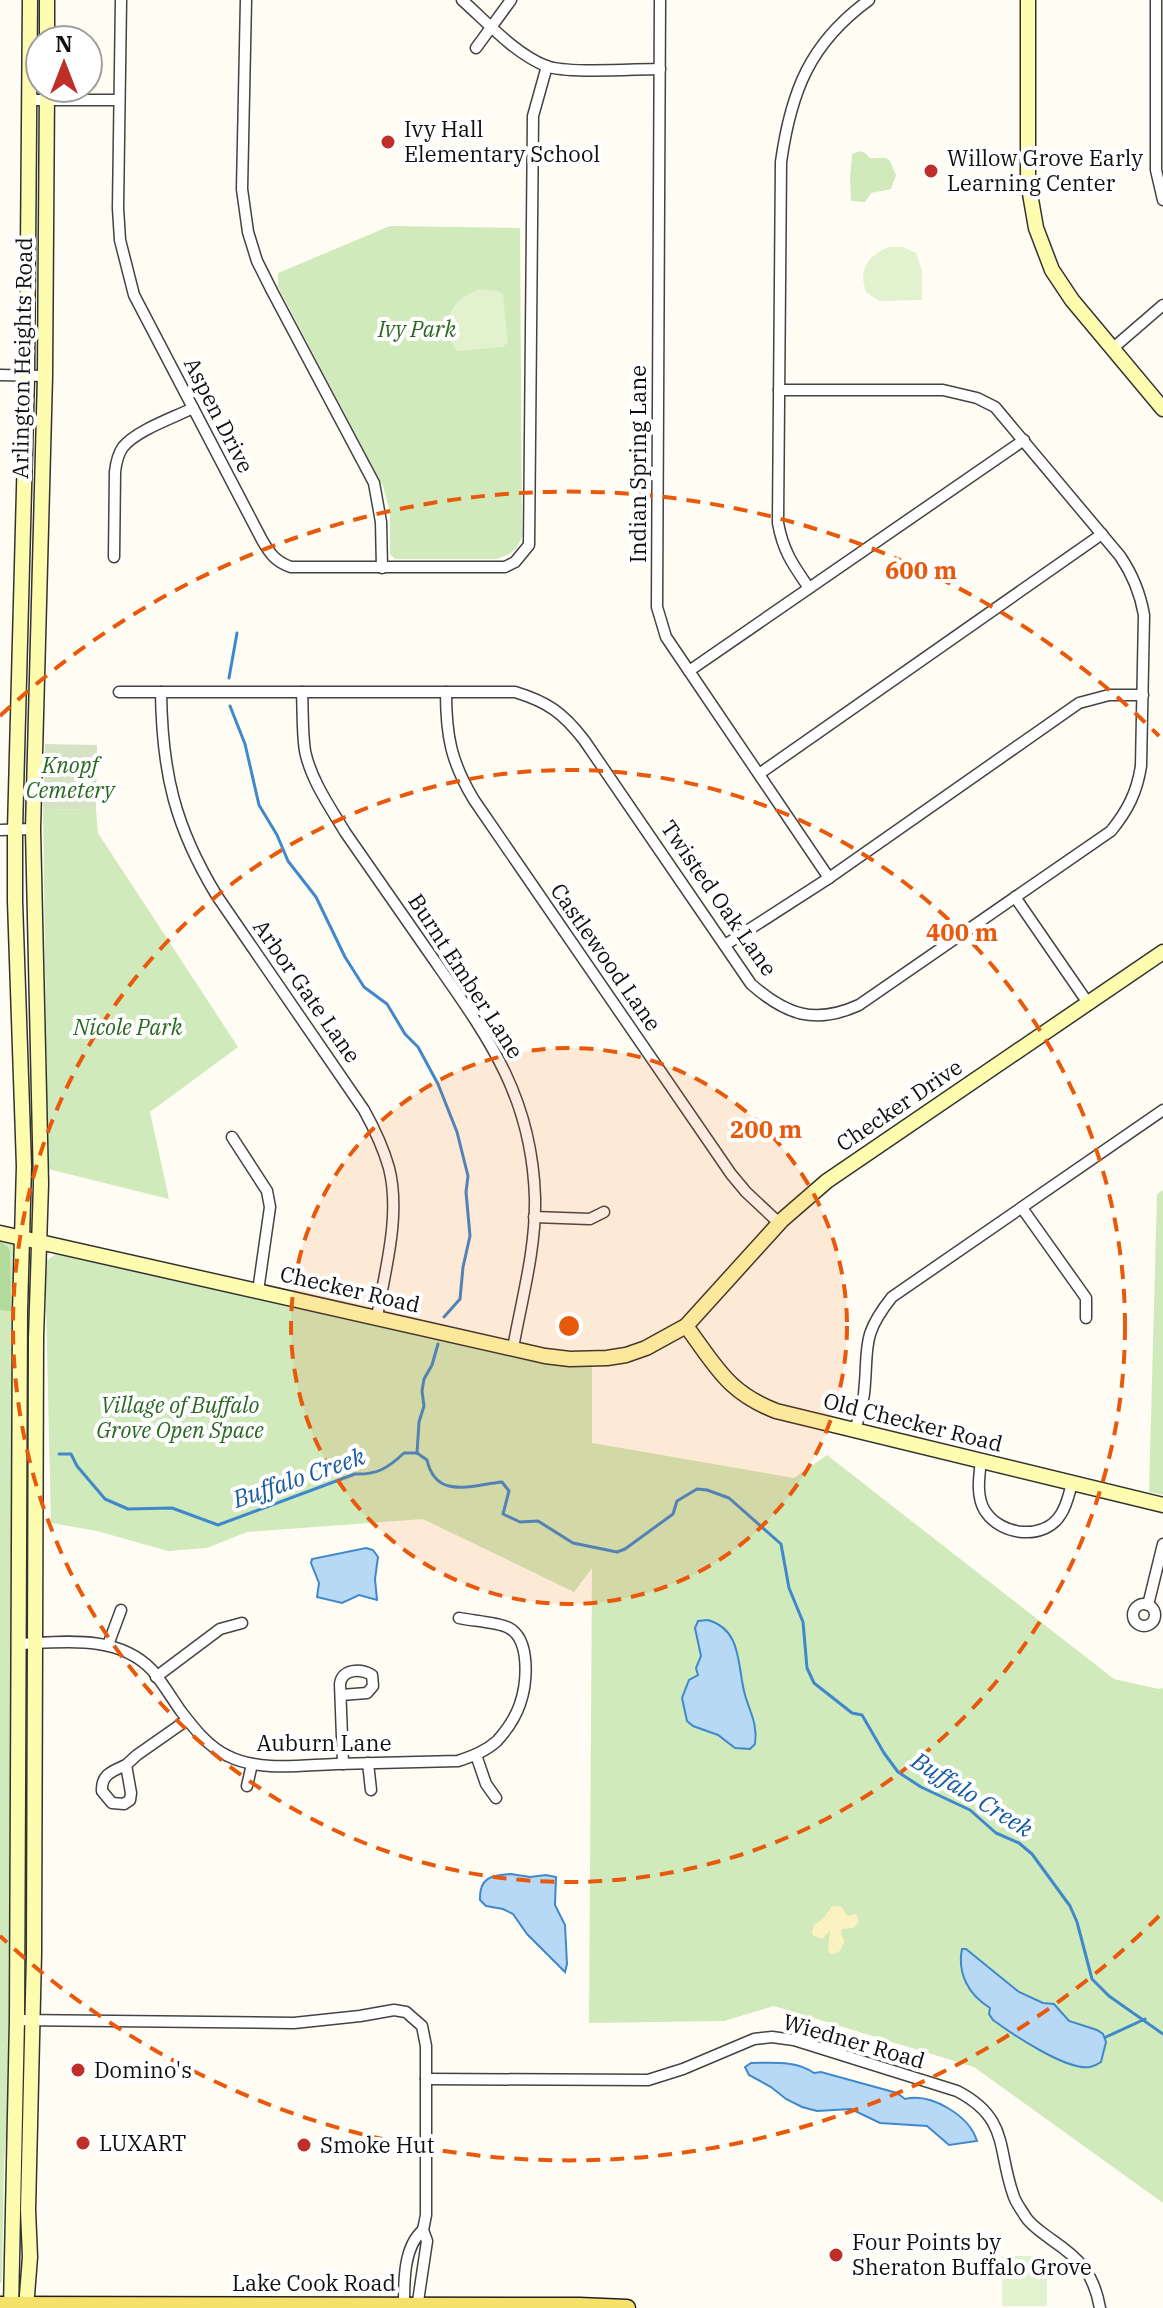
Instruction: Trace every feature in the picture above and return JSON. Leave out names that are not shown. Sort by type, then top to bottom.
[{"type":"main road","name":"Arlington Heights Road","points":[[30,0],[30,24]]},
{"type":"main road","points":[[47,0],[47,24]]},
{"type":"main road","points":[[1028,0],[1028,182],[1033,217],[1052,270],[1072,300],[1163,409]]},
{"type":"main road","name":"Arlington Heights Road","points":[[15,2306],[24,1166],[16,916],[8,830],[27,376],[29,104]]},
{"type":"main road","name":"Arlington Heights Road","points":[[15,2306],[30,2257],[36,1338],[41,1125],[33,829],[45,376],[47,104]]},
{"type":"main road","points":[[29,185],[34,187],[46,244]]},
{"type":"main road","name":"Checker Drive","points":[[686,1326],[779,1223],[827,1181],[1163,952]]},
{"type":"main road","name":"Checker Road","points":[[0,1233],[570,1359],[607,1358],[646,1348],[686,1326]]},
{"type":"main road","name":"Old Checker Road","points":[[686,1326],[728,1383],[756,1404],[855,1432],[1163,1505]]},
{"type":"main road","name":"Lake Cook Road","points":[[15,2306],[627,2308]]},
{"type":"street","name":"Aspen Drive","points":[[121,0],[120,240],[134,295],[270,554],[278,562],[291,567],[505,567],[515,562],[529,545],[533,116],[547,66]]},
{"type":"street","points":[[246,0],[242,189],[248,232],[257,261],[272,291],[374,483],[381,522],[382,568]]},
{"type":"street","points":[[462,0],[520,50],[547,66],[660,69]]},
{"type":"street","points":[[476,48],[511,0]]},
{"type":"street","name":"Indian Spring Lane","points":[[660,0],[657,607],[666,637],[829,878]]},
{"type":"street","points":[[809,588],[788,557],[781,542],[778,523],[781,162],[797,88],[832,31],[869,0]]},
{"type":"street","points":[[1156,0],[1156,170],[1163,200]]},
{"type":"street","points":[[104,99],[119,100]]},
{"type":"street","points":[[1112,349],[1163,305]]},
{"type":"street","points":[[0,375],[45,376]]},
{"type":"street","name":"Twisted Oak Lane","points":[[119,692],[515,692],[549,706],[567,719],[584,740],[751,984],[767,998],[802,1015],[840,1014],[859,1005],[1111,831],[1127,812],[1138,787],[1141,766],[1144,615],[1131,572],[995,407],[977,398],[943,390],[779,390]]},
{"type":"street","points":[[114,557],[115,472],[122,448],[133,438],[193,408]]},
{"type":"street","points":[[689,671],[1024,440]]},
{"type":"street","points":[[759,774],[1102,534]]},
{"type":"street","name":"Arbor Gate Lane","points":[[161,692],[164,756],[172,796],[191,848],[217,896],[364,1110],[389,1168],[392,1229],[377,1317]]},
{"type":"street","name":"Burnt Ember Lane","points":[[302,692],[305,751],[313,776],[345,832],[485,1033],[513,1087],[531,1157],[534,1217],[531,1259],[513,1348]]},
{"type":"street","name":"Castlewood Lane","points":[[446,692],[449,746],[461,778],[474,800],[731,1174],[779,1223]]},
{"type":"street","points":[[725,945],[829,878],[1079,703],[1109,695],[1143,695]]},
{"type":"street","points":[[8,830],[33,829]]},
{"type":"street","points":[[1015,897],[1088,1003]]},
{"type":"street","points":[[855,1432],[864,1394],[867,1340],[877,1316],[892,1297],[1163,1110]]},
{"type":"street","points":[[232,1137],[267,1191],[270,1207],[258,1291]]},
{"type":"street","points":[[1022,1208],[1086,1298],[1086,1318]]},
{"type":"street","points":[[534,1217],[590,1219],[604,1212]]},
{"type":"street","points":[[981,1461],[980,1501],[986,1513],[1010,1530],[1039,1530],[1050,1525],[1061,1515],[1072,1484]]},
{"type":"street","points":[[1148,1605],[1163,1544]]},
{"type":"street","points":[[108,1645],[121,1610]]},
{"type":"street","points":[[459,1618],[508,1627],[517,1635],[525,1654],[526,1676],[520,1704],[497,1740],[476,1755],[486,1784],[496,1798]]},
{"type":"street","points":[[156,1677],[220,1629],[242,1623]]},
{"type":"street","name":"Auburn Lane","points":[[19,1644],[108,1645],[121,1648],[136,1656],[156,1677],[187,1720],[213,1746],[226,1755],[252,1764],[458,1761],[476,1755]]},
{"type":"street","points":[[341,1695],[343,1764]]},
{"type":"street","points":[[126,1765],[187,1720]]},
{"type":"street","points":[[368,1763],[371,1790]]},
{"type":"street","points":[[247,1786],[252,1764]]},
{"type":"street","points":[[17,2020],[294,2023],[394,2010],[406,2012],[422,2026],[426,2046],[426,2215],[423,2230],[427,2241],[411,2307]]},
{"type":"street","name":"Wiedner Road","points":[[426,2079],[648,2080],[754,2039],[772,2037],[794,2040],[957,2091],[976,2101],[989,2116],[999,2132],[1013,2196],[1028,2220],[1070,2252],[1086,2269],[1096,2287],[1100,2308]]},
{"type":"street","points":[[411,2307],[406,2269],[414,2238],[423,2230]]},
{"type":"green space","points":[[860,151],[870,158],[886,158],[896,175],[891,189],[871,193],[865,202],[851,201],[852,154]]},
{"type":"green space","name":"Ivy Park","points":[[390,226],[520,228],[522,536],[516,548],[496,559],[395,559],[390,554],[390,513],[383,486],[278,287],[278,273]]},
{"type":"green space","points":[[888,247],[903,247],[916,253],[922,271],[922,300],[879,301],[866,292],[863,277],[866,265]]},
{"type":"green space","points":[[480,289],[503,294],[508,342],[503,347],[457,351],[451,341],[447,322],[461,299]]},
{"type":"green space","name":"Knopf Cemetery","points":[[45,744],[97,745],[96,810],[43,809]]},
{"type":"green space","name":"Nicole Park","points":[[43,809],[96,810],[98,833],[238,1047],[150,1112],[169,1199],[48,1169]]},
{"type":"green space","points":[[1163,1190],[1163,1495],[1149,1492],[1157,1194]]},
{"type":"green space","points":[[0,1240],[15,1245],[16,1267],[9,2101],[0,2284]]},
{"type":"green space","points":[[0,1242],[10,1252],[11,1311],[0,1310]]},
{"type":"green space","name":"Village of Buffalo Grove Open Space","points":[[56,1254],[492,1351],[559,1365],[592,1367],[592,1443],[794,1478],[827,1455],[1114,1679],[1163,1688],[1163,2203],[974,2067],[774,2006],[724,2021],[589,2023],[592,1568],[574,1592],[423,1519],[247,1532],[207,1548],[168,1551],[97,1531],[51,1523],[45,1262]]},
{"type":"green space","points":[[1002,2256],[1041,2256],[1047,2261],[1047,2306],[1002,2306]]},
{"type":"sand","points":[[832,1906],[842,1907],[847,1916],[856,1914],[859,1921],[854,1928],[842,1929],[844,1941],[836,1954],[830,1954],[828,1950],[830,1931],[822,1939],[812,1932],[814,1925],[823,1919]]},
{"type":"water","points":[[366,1548],[373,1550],[378,1557],[375,1579],[377,1600],[359,1595],[342,1603],[317,1597],[319,1583],[312,1559]]},
{"type":"water","points":[[708,1620],[727,1632],[737,1651],[755,1731],[755,1744],[750,1749],[735,1748],[718,1735],[687,1721],[682,1698],[689,1680],[698,1675],[696,1668],[701,1656],[695,1628],[698,1621]]},
{"type":"water","points":[[498,1875],[556,1877],[555,1905],[565,1925],[565,1972],[527,1934],[513,1914],[486,1906],[480,1900],[484,1882]]},
{"type":"water","points":[[962,1949],[966,1949],[1019,1992],[1043,2003],[1054,2004],[1069,2021],[1103,2034],[1106,2042],[1101,2062],[1090,2067],[1068,2063],[1040,2050],[993,2020],[989,2014],[990,2008],[976,1997],[966,1983],[961,1967]]},
{"type":"water","points":[[751,2063],[792,2064],[814,2073],[821,2072],[897,2093],[905,2099],[926,2099],[958,2115],[973,2131],[977,2141],[949,2145],[927,2126],[880,2123],[851,2109],[817,2111],[802,2107],[749,2075],[745,2067]]},
{"type":"waterway","points":[[229,678],[237,633]]},
{"type":"waterway","points":[[230,706],[245,744],[259,805],[288,861],[316,897],[345,957],[364,987],[387,1004],[405,1034],[418,1047],[438,1084],[457,1132],[468,1176],[466,1192],[470,1236],[460,1299],[444,1317]]},
{"type":"waterway","points":[[417,1453],[419,1422],[424,1406],[424,1379],[438,1344]]},
{"type":"waterway","name":"Buffalo Creek","points":[[59,1454],[71,1454],[77,1466],[105,1499],[128,1509],[172,1508],[218,1525],[355,1474],[376,1472],[404,1453],[417,1453],[427,1460],[438,1481],[447,1485],[467,1487],[502,1482],[509,1491],[503,1514],[520,1522],[538,1521],[573,1543],[617,1552],[673,1514],[677,1501],[697,1489],[729,1498],[781,1544],[789,1588],[803,1622],[807,1668],[814,1683],[852,1713],[862,1715],[898,1772],[921,1787],[970,1810],[996,1833],[1019,1843],[1032,1854],[1070,1906],[1092,1979],[1109,1996],[1163,2034]]},
{"type":"waterway","points":[[1106,2037],[1145,2019]]},
{"type":"place","name":"Ivy Hall Elementary School","points":[[388,142]]},
{"type":"place","name":"Willow Grove Early Learning Center","points":[[931,171]]},
{"type":"place","name":"Domino's","points":[[78,2070]]},
{"type":"place","name":"LUXART","points":[[83,2143]]},
{"type":"place","name":"Smoke Hut","points":[[304,2145]]},
{"type":"place","name":"Four Points by Sheraton Buffalo Grove","points":[[836,2255]]}]
